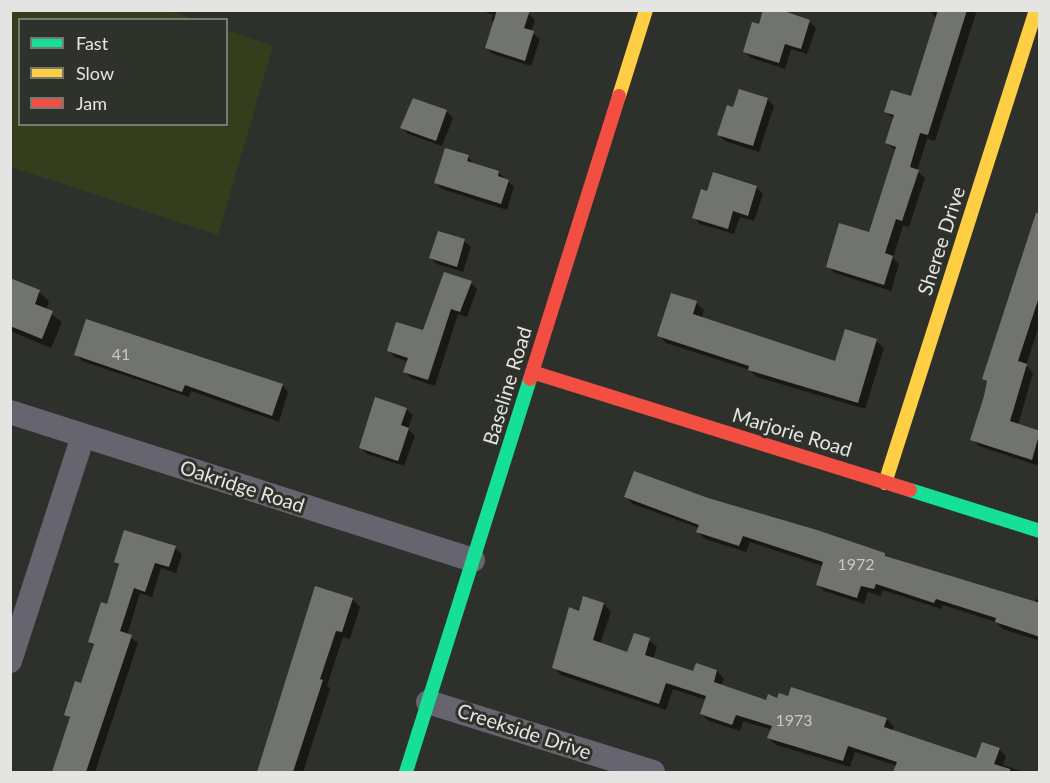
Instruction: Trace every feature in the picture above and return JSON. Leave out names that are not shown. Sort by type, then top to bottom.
[{"type":"street","name":"Baseline Road","points":[[406,772],[646,10]]},
{"type":"street","name":"Sheree Drive","points":[[885,483],[1036,19]]},
{"type":"street","name":"Marjorie Road","points":[[532,372],[1040,531]]},
{"type":"street","name":"Oakridge Road","points":[[10,412],[473,560]]},
{"type":"street","points":[[10,661],[83,436]]},
{"type":"street","name":"Creekside Drive","points":[[428,702],[653,772]]},
{"type":"green space","points":[[11,11],[169,11],[192,18],[18,18],[18,126],[228,126],[228,30],[273,46],[218,235],[11,167]]},
{"type":"building","points":[[497,10],[530,10],[524,28],[534,31],[525,61],[485,48]]},
{"type":"building","points":[[763,10],[781,10],[810,20],[801,49],[785,44],[779,63],[743,52],[752,22],[759,24]]},
{"type":"building","points":[[938,10],[967,10],[928,135],[920,133],[910,167],[919,170],[902,221],[896,219],[885,253],[893,256],[884,285],[826,267],[839,223],[869,232],[896,147],[885,143],[894,115],[884,112],[891,90],[911,96]]},
{"type":"building","points":[[739,89],[768,98],[753,146],[717,135],[727,105],[733,107]]},
{"type":"building","points":[[413,98],[447,110],[436,141],[400,128]]},
{"type":"building","points":[[445,148],[469,155],[467,161],[499,171],[498,176],[509,180],[501,204],[434,183]]},
{"type":"building","points":[[713,172],[757,186],[748,216],[733,211],[728,229],[692,218],[701,189],[707,191]]},
{"type":"building","points":[[1036,213],[1040,213],[1040,294],[1018,361],[1027,364],[1010,421],[1040,431],[1032,460],[970,440],[987,381],[982,379]]},
{"type":"building","points":[[438,231],[465,239],[457,267],[429,258]]},
{"type":"building","points":[[444,272],[472,281],[460,312],[451,309],[428,380],[403,372],[408,358],[387,351],[396,322],[423,330]]},
{"type":"building","points":[[10,278],[40,290],[35,304],[53,311],[42,339],[10,326]]},
{"type":"building","points":[[671,293],[697,301],[693,314],[835,361],[845,329],[877,339],[858,403],[748,370],[749,366],[657,336]]},
{"type":"building","points":[[86,319],[283,384],[272,416],[185,385],[182,392],[74,355]]},
{"type":"building","points":[[375,397],[407,408],[401,425],[409,428],[398,461],[359,448]]},
{"type":"building","points":[[634,471],[708,498],[885,553],[885,556],[1040,603],[1040,637],[995,622],[996,618],[936,599],[934,603],[876,584],[874,589],[861,586],[857,598],[816,585],[823,562],[743,536],[739,546],[696,532],[699,525],[624,497]]},
{"type":"building","points":[[124,530],[176,546],[169,567],[155,563],[145,592],[134,588],[120,631],[132,635],[86,772],[52,772],[70,717],[64,715],[75,681],[81,683],[94,644],[88,642],[101,602],[107,604],[119,564],[114,562]]},
{"type":"building","points":[[315,586],[353,598],[342,632],[336,631],[320,679],[323,680],[293,772],[257,772]]},
{"type":"building","points":[[583,596],[604,603],[593,640],[627,652],[634,633],[650,638],[645,655],[693,671],[696,663],[717,670],[714,682],[766,700],[768,694],[777,698],[779,693],[788,696],[791,687],[887,718],[884,727],[976,758],[982,742],[1000,748],[994,764],[1010,769],[1010,772],[893,772],[897,762],[848,746],[843,761],[767,738],[772,726],[736,715],[732,725],[700,714],[706,696],[666,683],[659,704],[552,668],[569,607],[579,611]]},
{"type":"traffic: fast","points":[[406,772],[530,379]]},
{"type":"traffic: fast","points":[[910,490],[1040,531]]},
{"type":"traffic: slow","points":[[619,96],[646,10]]},
{"type":"traffic: slow","points":[[885,483],[1036,10]]},
{"type":"traffic: jam","points":[[530,379],[619,96]]},
{"type":"traffic: jam","points":[[532,372],[910,490]]}]
